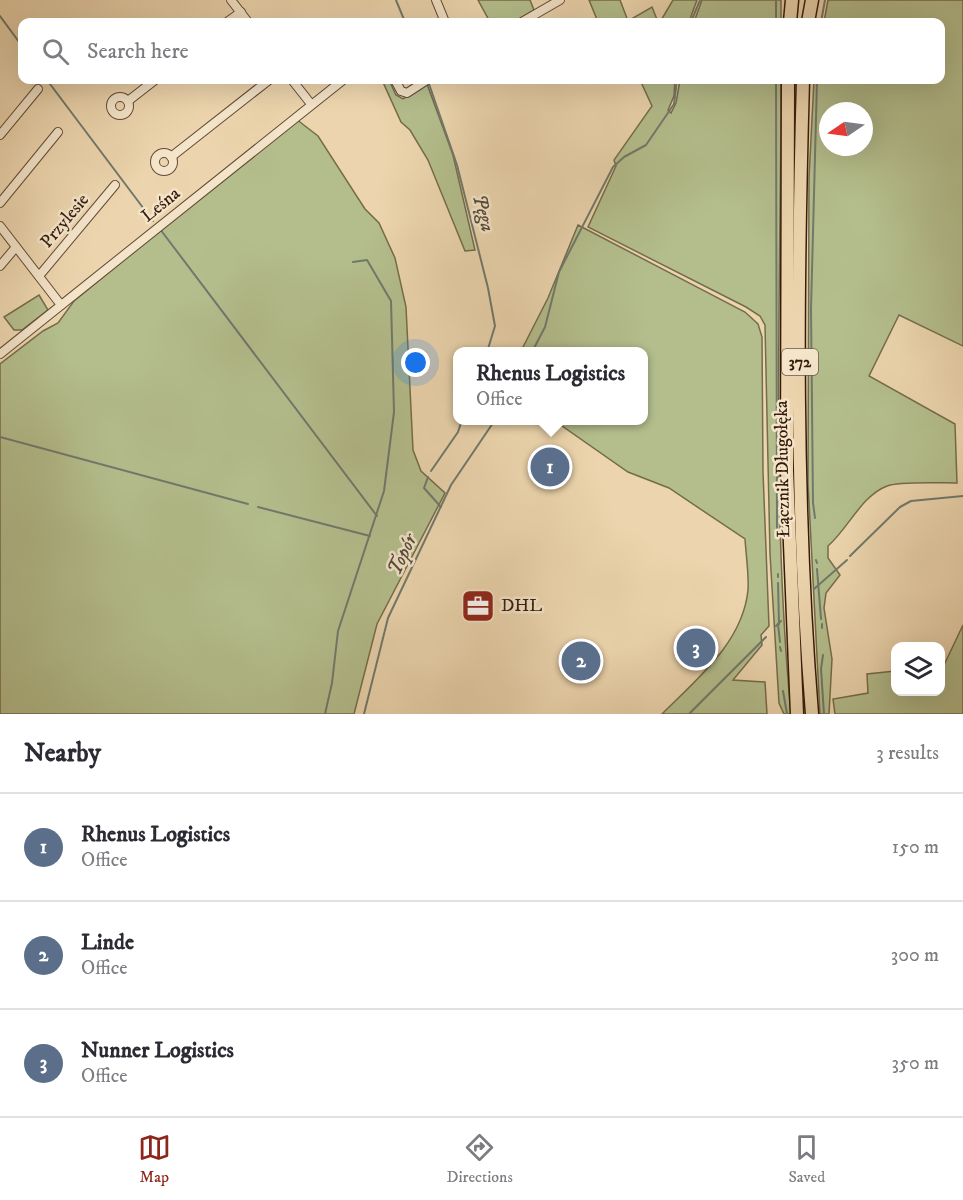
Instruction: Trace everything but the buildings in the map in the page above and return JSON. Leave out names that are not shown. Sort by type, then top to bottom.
[{"type":"main road","points":[[790,18],[791,0]]},
{"type":"main road","points":[[804,18],[805,0]]},
{"type":"main road","points":[[809,18],[812,0]]},
{"type":"main road","name":"Łącznik Długołęka","points":[[789,84],[787,471],[797,714]]},
{"type":"main road","name":"Łącznik Długołęka","points":[[803,84],[800,451],[804,589],[812,714]]},
{"type":"street","points":[[231,0],[245,18]]},
{"type":"street","points":[[436,0],[444,18]]},
{"type":"street","points":[[529,18],[560,0]]},
{"type":"street","points":[[233,18],[241,12]]},
{"type":"street","points":[[128,101],[149,84]]},
{"type":"street","points":[[171,156],[264,84]]},
{"type":"street","points":[[295,84],[311,104]]},
{"type":"street","name":"Leśna","points":[[0,354],[338,84]]},
{"type":"street","points":[[398,84],[403,92],[410,92],[421,84]]},
{"type":"street","points":[[0,135],[38,89]]},
{"type":"street","points":[[0,202],[58,132]]},
{"type":"street","name":"Przylesie","points":[[39,276],[115,185]]},
{"type":"street","name":"Przylesie","points":[[0,226],[61,305]]},
{"type":"street","name":"Przylesie","points":[[0,266],[16,247]]},
{"type":"green space","points":[[478,0],[530,0],[534,10],[521,18],[488,18]]},
{"type":"green space","points":[[589,0],[620,0],[627,18],[596,18]]},
{"type":"green space","points":[[673,0],[697,0],[690,18],[662,18]]},
{"type":"green space","points":[[702,0],[781,0],[781,18],[695,18]]},
{"type":"green space","points":[[828,0],[963,0],[963,346],[899,315],[869,376],[955,424],[957,483],[910,483],[887,486],[862,505],[828,546],[828,558],[840,575],[826,593],[824,608],[832,659],[829,714],[820,714],[808,483],[809,178],[814,84],[945,84],[945,18],[825,18]]},
{"type":"green space","points":[[652,7],[656,18],[633,18]]},
{"type":"green space","points":[[384,84],[391,84],[396,95],[403,99],[427,84],[453,155],[475,250],[465,251],[428,160],[410,130],[401,122]]},
{"type":"green space","points":[[642,84],[675,84],[674,96],[668,110],[671,113],[676,103],[679,84],[781,84],[779,476],[781,556],[791,714],[784,714],[779,703],[770,554],[765,325],[760,316],[746,307],[588,227],[616,166],[614,160],[652,106]]},
{"type":"green space","points":[[296,119],[318,136],[365,209],[379,223],[395,258],[406,307],[413,450],[421,471],[445,493],[377,624],[354,714],[0,714],[0,364],[43,331],[58,323],[74,301]]},
{"type":"green space","points":[[578,225],[745,312],[758,324],[762,337],[763,472],[769,626],[761,635],[762,645],[733,680],[765,682],[767,714],[662,714],[716,658],[728,643],[737,626],[748,590],[745,539],[669,488],[628,472],[561,425],[648,425],[648,347],[523,347],[548,298]]},
{"type":"green space","points":[[39,295],[48,310],[22,330],[14,330],[4,317]]},
{"type":"green space","points":[[963,625],[963,714],[835,714],[833,699],[868,693],[867,674],[891,671],[891,696],[945,696],[945,663]]},
{"type":"waterway","name":"Pęga","points":[[396,0],[403,18]]},
{"type":"waterway","name":"Topór","points":[[693,18],[700,0]]},
{"type":"waterway","points":[[776,0],[776,18]]},
{"type":"waterway","points":[[822,18],[825,0]]},
{"type":"waterway","points":[[0,16],[18,41]]},
{"type":"waterway","points":[[50,84],[153,221]]},
{"type":"waterway","name":"Pęga","points":[[429,84],[457,165],[488,288],[495,326],[489,347]]},
{"type":"waterway","name":"Topór","points":[[535,347],[545,327],[559,272],[613,167],[624,157],[646,145],[674,104],[676,84]]},
{"type":"waterway","points":[[776,84],[777,533]]},
{"type":"waterway","points":[[815,518],[811,309],[817,84]]},
{"type":"waterway","points":[[160,229],[377,516]]},
{"type":"waterway","points":[[325,714],[332,683],[338,631],[384,491],[394,412],[391,301],[367,260],[353,262]]},
{"type":"waterway","name":"Pęga","points":[[431,471],[460,425]]},
{"type":"waterway","name":"Topór","points":[[364,714],[388,618],[451,485],[492,425]]},
{"type":"waterway","points":[[0,437],[248,504]]},
{"type":"waterway","name":"Pęga","points":[[428,477],[424,488],[441,507]]},
{"type":"waterway","points":[[850,556],[900,507],[911,501],[963,496]]},
{"type":"waterway","points":[[258,507],[370,536]]},
{"type":"waterway","points":[[814,589],[847,560]]},
{"type":"waterway","points":[[817,569],[821,619]]},
{"type":"waterway","points":[[778,583],[779,624]]},
{"type":"waterway","points":[[776,626],[781,621]]},
{"type":"waterway","points":[[778,624],[780,642]]},
{"type":"waterway","points":[[689,714],[766,637]]},
{"type":"waterway","points":[[780,647],[781,651]]},
{"type":"waterway","points":[[823,655],[821,669],[824,714]]},
{"type":"waterway","points":[[783,691],[787,714]]},
{"type":"place","name":"Rhenus Logistics","points":[[550,467]]},
{"type":"place","name":"DHL","points":[[478,606]]},
{"type":"place","name":"Nunner Logistics","points":[[696,648]]},
{"type":"place","name":"Linde","points":[[581,661]]}]
